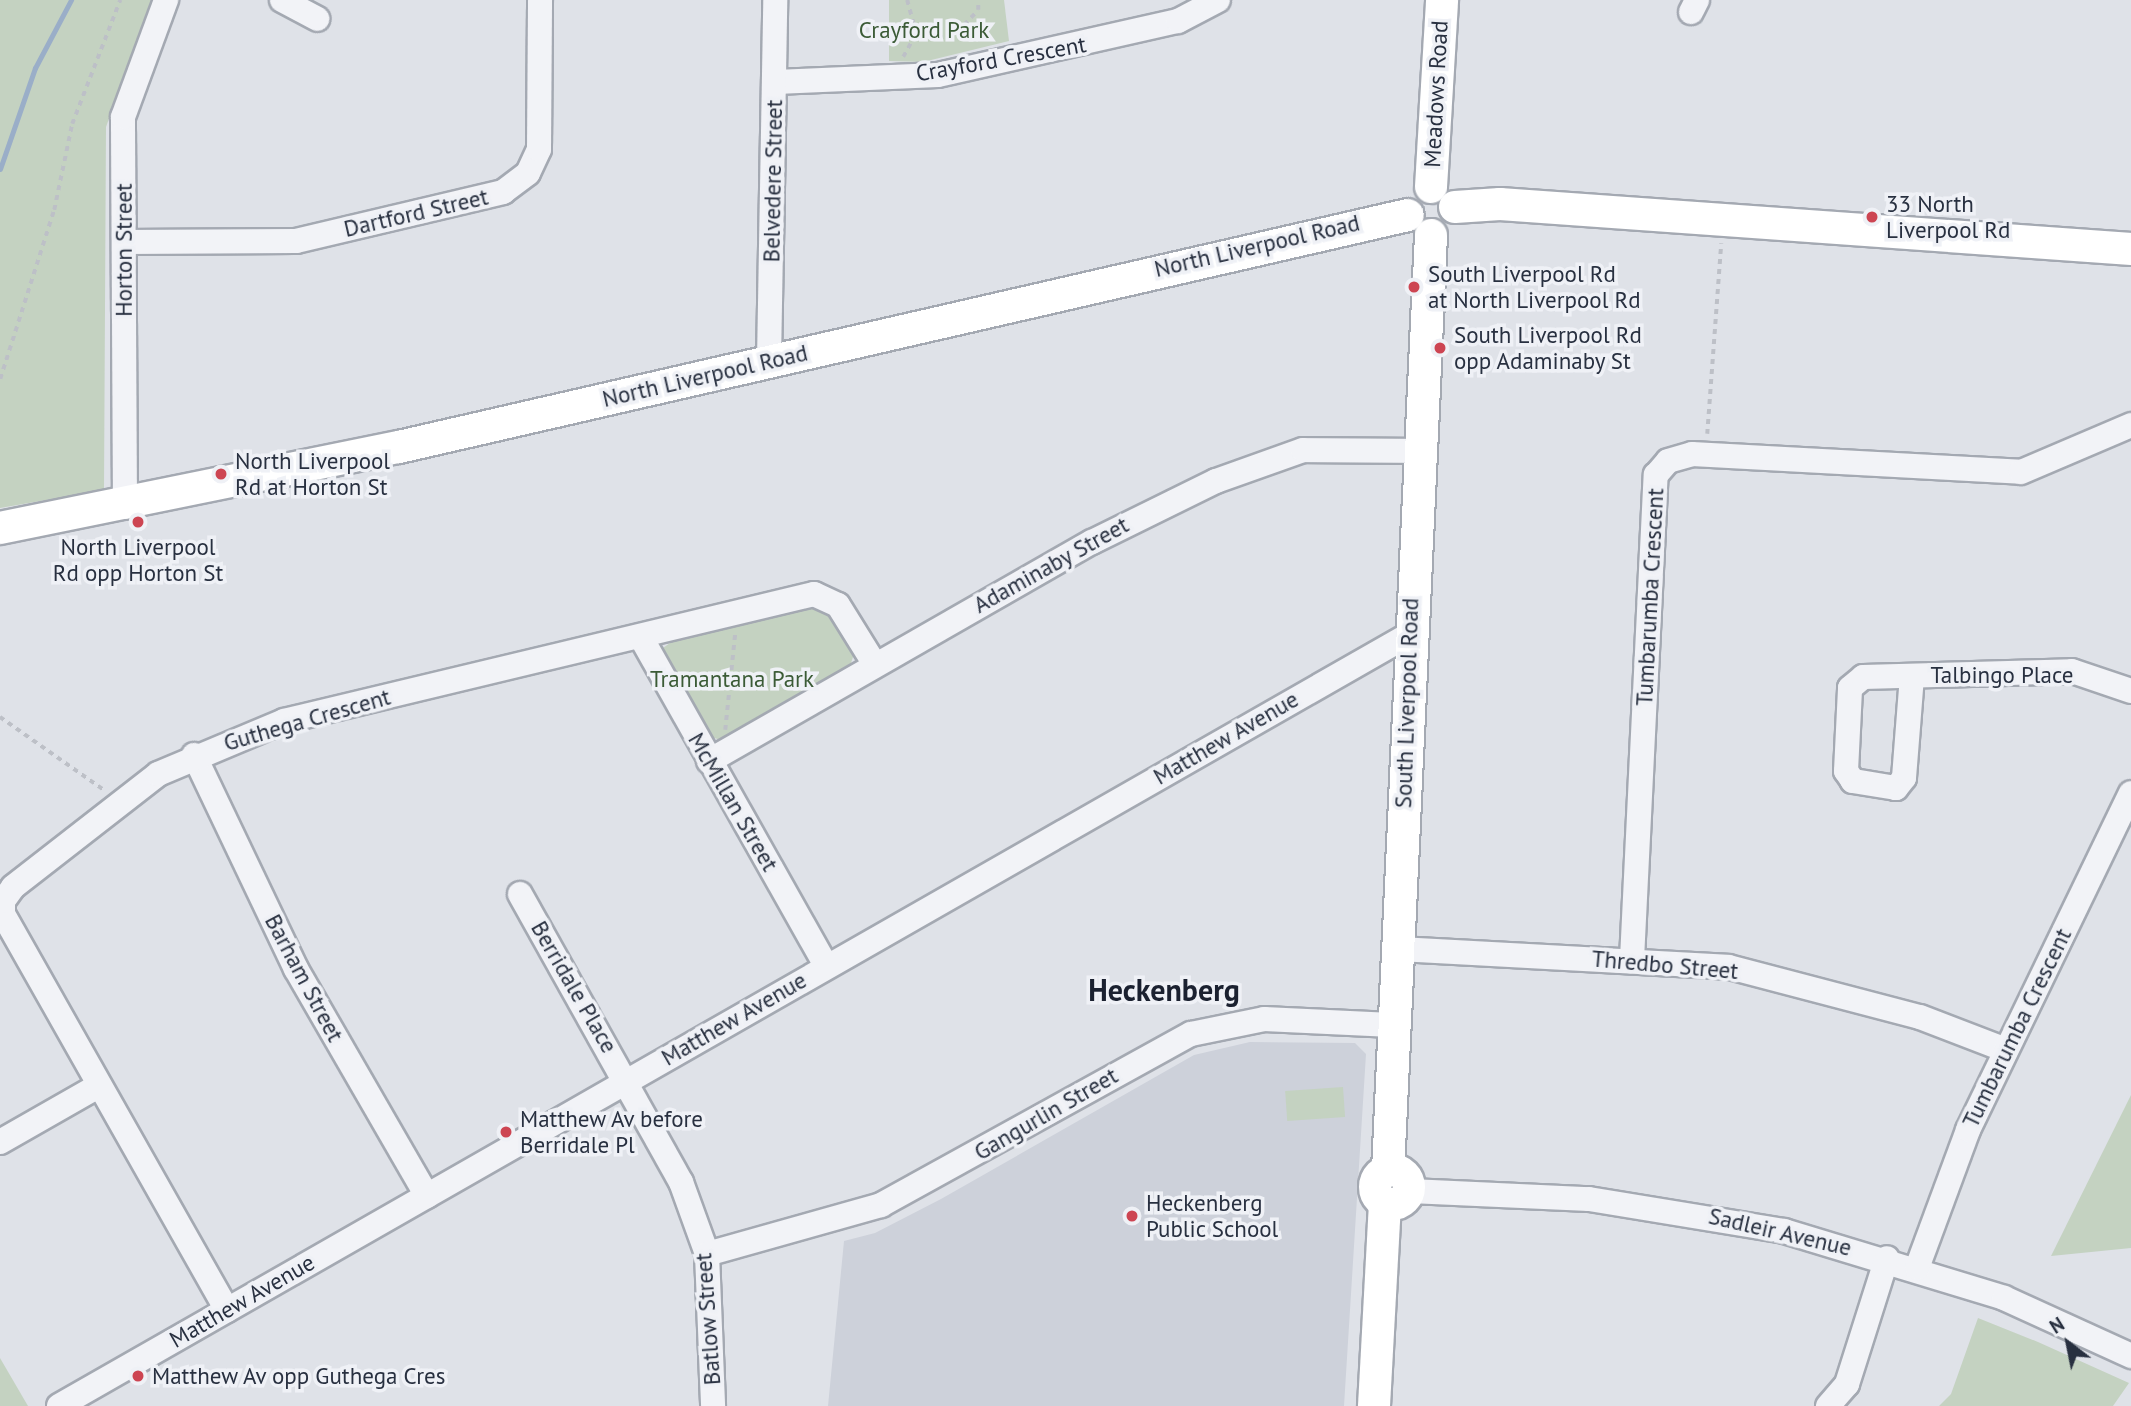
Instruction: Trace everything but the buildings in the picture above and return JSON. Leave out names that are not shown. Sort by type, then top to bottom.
[{"type":"main road","name":"Meadows Road","points":[[1442,0],[1443,197]]},
{"type":"main road","points":[[1443,197],[1450,225],[1420,225],[1414,195],[1443,197],[1500,204],[2131,249]]},
{"type":"main road","name":"North Liverpool Road","points":[[0,528],[125,507],[769,361],[1420,225]]},
{"type":"main road","name":"South Liverpool Road","points":[[1374,1406],[1394,1188],[1392,1025],[1418,450],[1420,225]]},
{"type":"street","name":"Horton Street","points":[[125,507],[123,117],[166,0]]},
{"type":"street","points":[[282,0],[317,19]]},
{"type":"street","name":"Dartford Street","points":[[124,242],[296,241],[503,192],[527,173],[539,149],[540,0]]},
{"type":"street","name":"Belvedere Street","points":[[769,361],[776,82],[775,0]]},
{"type":"street","name":"Crayford Crescent","points":[[776,82],[938,75],[1116,38],[1178,21],[1218,0]]},
{"type":"street","name":"Tumbarumba Crescent","points":[[1632,959],[1656,475],[1668,461],[1705,455],[2021,472],[2131,425]]},
{"type":"street","name":"Adaminaby Street","points":[[718,756],[874,663],[1141,515],[1216,481],[1303,450],[1418,450]]},
{"type":"street","name":"Guthega Crescent","points":[[227,1310],[3,914],[3,901],[118,803],[194,755],[284,721],[642,639],[814,594],[838,605],[874,663]]},
{"type":"street","name":"Matthew Avenue","points":[[59,1406],[826,965],[1410,634]]},
{"type":"street","name":"McMillan Street","points":[[642,639],[718,756],[826,965]]},
{"type":"street","name":"Talbingo Place","points":[[1912,676],[1904,778],[1896,788],[1853,781],[1846,771],[1850,688],[1863,677],[2071,671],[2131,691]]},
{"type":"street","name":"Barham Street","points":[[194,755],[296,969],[427,1196]]},
{"type":"street","name":"Tumbarumba Crescent","points":[[1917,1268],[1950,1172],[2131,793]]},
{"type":"street","name":"Berridale Place","points":[[520,894],[627,1081]]},
{"type":"street","name":"Thredbo Street","points":[[1397,949],[1632,959],[1729,967],[1920,1017],[2006,1050]]},
{"type":"street","name":"Gangurlin Street","points":[[707,1254],[881,1205],[1191,1034],[1264,1019],[1392,1025]]},
{"type":"street","name":"Batlow Street","points":[[627,1081],[674,1162],[707,1254],[713,1406]]},
{"type":"street","points":[[0,1142],[98,1086]]},
{"type":"street","name":"Sadleir Avenue","points":[[1394,1188],[1520,1193],[1659,1207],[1887,1258],[2004,1298],[2131,1356]]},
{"type":"street","points":[[1828,1406],[1847,1384],[1887,1258]]},
{"type":"path","points":[[0,379],[54,210],[72,124],[120,0]]},
{"type":"path","points":[[907,0],[916,34]]},
{"type":"path","points":[[916,34],[938,38],[957,32],[978,10],[978,0]]},
{"type":"path","points":[[901,77],[904,50],[916,34]]},
{"type":"path","points":[[1705,455],[1721,244]]},
{"type":"path","points":[[718,756],[737,614]]},
{"type":"path","points":[[0,717],[118,803]]},
{"type":"shaded area","name":"Heckenberg Public School","points":[[1250,1042],[1355,1043],[1366,1054],[1344,1406],[828,1406],[844,1241],[875,1233],[941,1199],[1194,1055]]},
{"type":"green space","points":[[0,0],[151,0],[106,127],[104,490],[0,508]]},
{"type":"green space","name":"Crayford Park","points":[[889,0],[1004,0],[1009,41],[923,62],[889,61]]},
{"type":"green space","name":"Tramantana Park","points":[[815,607],[830,611],[854,654],[848,672],[726,742],[703,734],[661,655],[663,648],[677,638]]},
{"type":"green space","points":[[1343,1087],[1345,1117],[1287,1121],[1285,1091]]},
{"type":"green space","points":[[2131,1095],[2131,1248],[2051,1256]]},
{"type":"green space","points":[[1978,1318],[2129,1383],[2113,1406],[1939,1406],[1951,1394]]},
{"type":"green space","points":[[0,1358],[28,1406],[0,1406]]},
{"type":"waterway","points":[[0,169],[35,68],[71,0]]},
{"type":"place","name":"33 North Liverpool Rd","points":[[1872,217]]},
{"type":"place","name":"South Liverpool Rd at North Liverpool Rd","points":[[1414,287]]},
{"type":"place","name":"South Liverpool Rd opp Adaminaby St","points":[[1440,348]]},
{"type":"place","name":"North Liverpool Rd at Horton St","points":[[221,474]]},
{"type":"place","name":"North Liverpool Rd opp Horton St","points":[[138,522]]},
{"type":"place","name":"Matthew Av before Berridale Pl","points":[[506,1132]]},
{"type":"place","name":"Heckenberg Public School","points":[[1132,1216]]},
{"type":"place","name":"Matthew Av opp Guthega Cres","points":[[138,1376]]},
{"type":"district","name":"Heckenberg","points":[[1164,990]]}]
